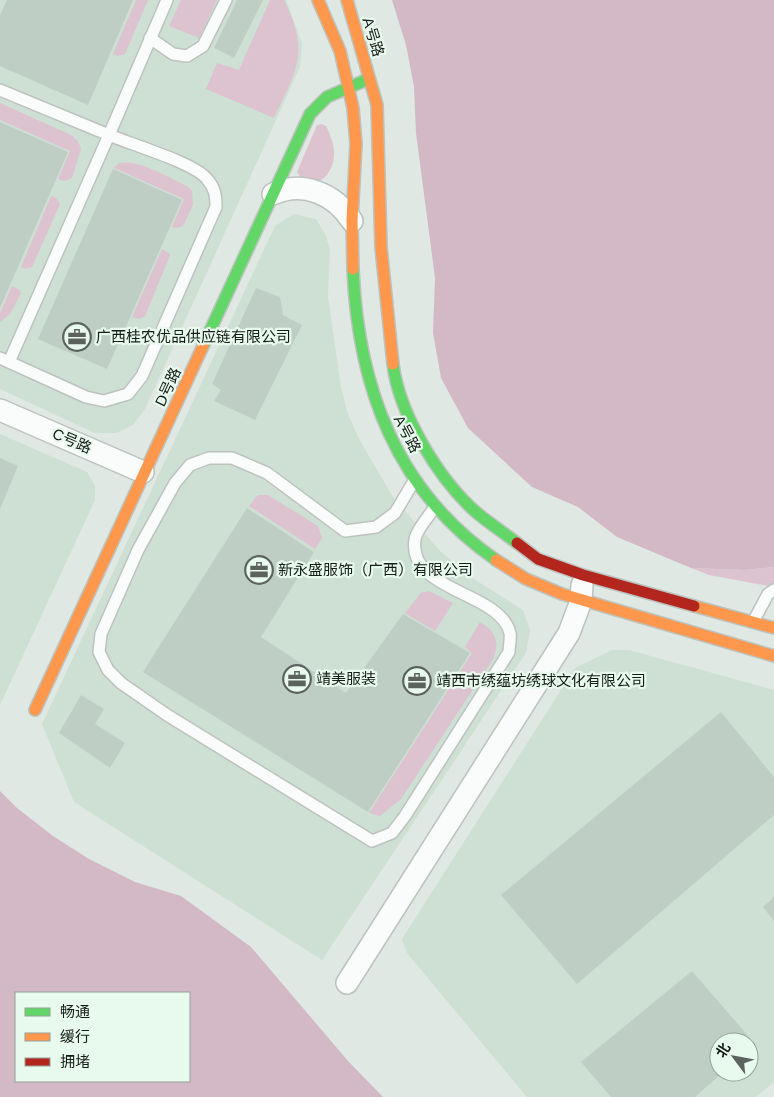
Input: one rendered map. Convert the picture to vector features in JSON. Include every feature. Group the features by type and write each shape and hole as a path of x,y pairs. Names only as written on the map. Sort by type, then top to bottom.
{"street":[{"name":"A号路","path":"318,0 344,65 355,116 356,143 352,221 357,314 368,379 378,411 414,481 435,506 472,542 527,580 581,602 625,612 774,656"},
{"name":"A号路","path":"347,0 370,78 378,113 380,247 394,370 406,410 425,448 454,488 476,512 538,558 582,575 774,628"},
{"name":"D号路","path":"35,710 310,114 327,96 349,85 370,78"},
{"path":"273,194 285,189 294,188 320,193 342,206 352,221"},
{"name":"C号路","path":"0,410 144,472"},
{"path":"347,983 570,633 581,602 582,575"}],"lane":[{"path":"0,90 109,135 190,167 206,177 216,193 216,207 142,376 128,394 104,401 86,397 5,360 109,135 167,0"},
{"path":"150,38 173,54 187,56 203,46 226,0"},
{"path":"414,481 395,513 376,527 345,531 318,508 268,473 232,458 209,458 190,465 174,483 138,550 101,634 99,652 108,670 122,683 167,715 372,841 392,833 405,816 509,652 510,634 502,618 429,575 417,558 415,539 435,506"},
{"path":"754,622 768,594 774,590"}],"shaded area":[{"path":"0,0 286,0 302,43 300,67 145,409 133,425 116,433 95,433 0,389"},
{"path":"136,0 148,0 125,54 117,56 113,54"},
{"path":"181,0 217,0 199,38 169,26"},
{"path":"270,0 284,0 297,34 298,48 294,73 274,118 206,89 217,63 239,70"},
{"path":"392,0 774,0 774,567 744,570 691,568 617,537 578,507 532,487 468,428 441,378 433,333 435,278 416,133 414,87 406,45"},
{"path":"0,103 71,135 78,141 81,149 72,178 64,181 58,179 70,151 0,120"},
{"path":"322,124 326,126 332,139 333,161 331,169 321,180 309,183 297,172 317,125"},
{"path":"119,163 145,166 187,186 192,191 193,205 183,226 172,227 184,199 114,168"},
{"path":"51,196 56,198 60,204 32,267 25,269 21,267"},
{"path":"294,214 316,219 325,234 330,249 328,296 341,388 348,414 359,439 393,497 439,550 469,576 523,610 530,630 526,653 322,960 74,802 42,724 275,226"},
{"path":"162,249 170,254 169,258 145,316 140,319 132,317"},
{"path":"12,286 20,290 21,293 10,314 0,322 0,313"},
{"path":"0,434 87,472 95,486 95,500 0,705"},
{"path":"258,495 268,495 318,526 322,538 315,549 249,506"},
{"path":"774,567 774,587 709,575 691,568 744,570"},
{"path":"429,591 453,603 435,631 405,613 421,593"},
{"path":"480,622 490,629 495,638 496,647 493,659 401,799 380,816 369,813 472,653 465,647"},
{"path":"612,650 629,650 774,690 774,1082 756,1097 527,1097 407,953 402,939 575,668"},
{"path":"0,791 17,808 53,836 89,859 135,882 181,896 251,947 348,1061 383,1097 0,1097"}],"building":[{"path":"7,0 133,0 88,105 0,66 0,15"},
{"path":"237,0 263,0 234,58 214,48"},
{"path":"0,122 68,152 0,308"},
{"path":"113,169 182,200 107,369 38,339"},
{"path":"256,288 280,297 283,315 302,325 255,420 214,401 221,390 212,384"},
{"path":"0,458 18,466 0,509"},
{"path":"247,508 314,552 261,637 346,693 403,614 470,653 368,812 143,672"},
{"path":"81,695 104,709 95,724 125,743 110,768 59,733"},
{"path":"721,712 774,777 774,815 577,984 501,895"},
{"path":"774,897 774,921 763,907"},
{"path":"692,971 745,1032 709,1032 709,1082 712,1082 695,1097 611,1097 581,1062"}],"traffic: fast":[{"path":"203,346 310,114 327,97 366,80"},
{"path":"353,269 356,313 363,355 374,395 389,433 408,469 432,502 461,533 496,560"},
{"path":"393,364 403,404 435,465 477,513 517,543"}],"traffic: slow":[{"path":"318,0 340,51 353,108 356,144 352,220 353,269"},
{"path":"347,0 377,105 381,247 393,364"},
{"path":"35,710 203,346"},
{"path":"496,560 526,579 562,594 774,656"},
{"path":"694,606 774,628"}],"traffic: jam":[{"path":"517,543 538,559 583,575 694,606"}],"place":[{"name":"广西桂农优品供应链有限公司","path":"77,337"},
{"name":"新永盛服饰（广西）有限公司","path":"259,570"},
{"name":"靖美服装","path":"297,679"},
{"name":"靖西市绣蕴坊绣球文化有限公司","path":"417,681"}]}
